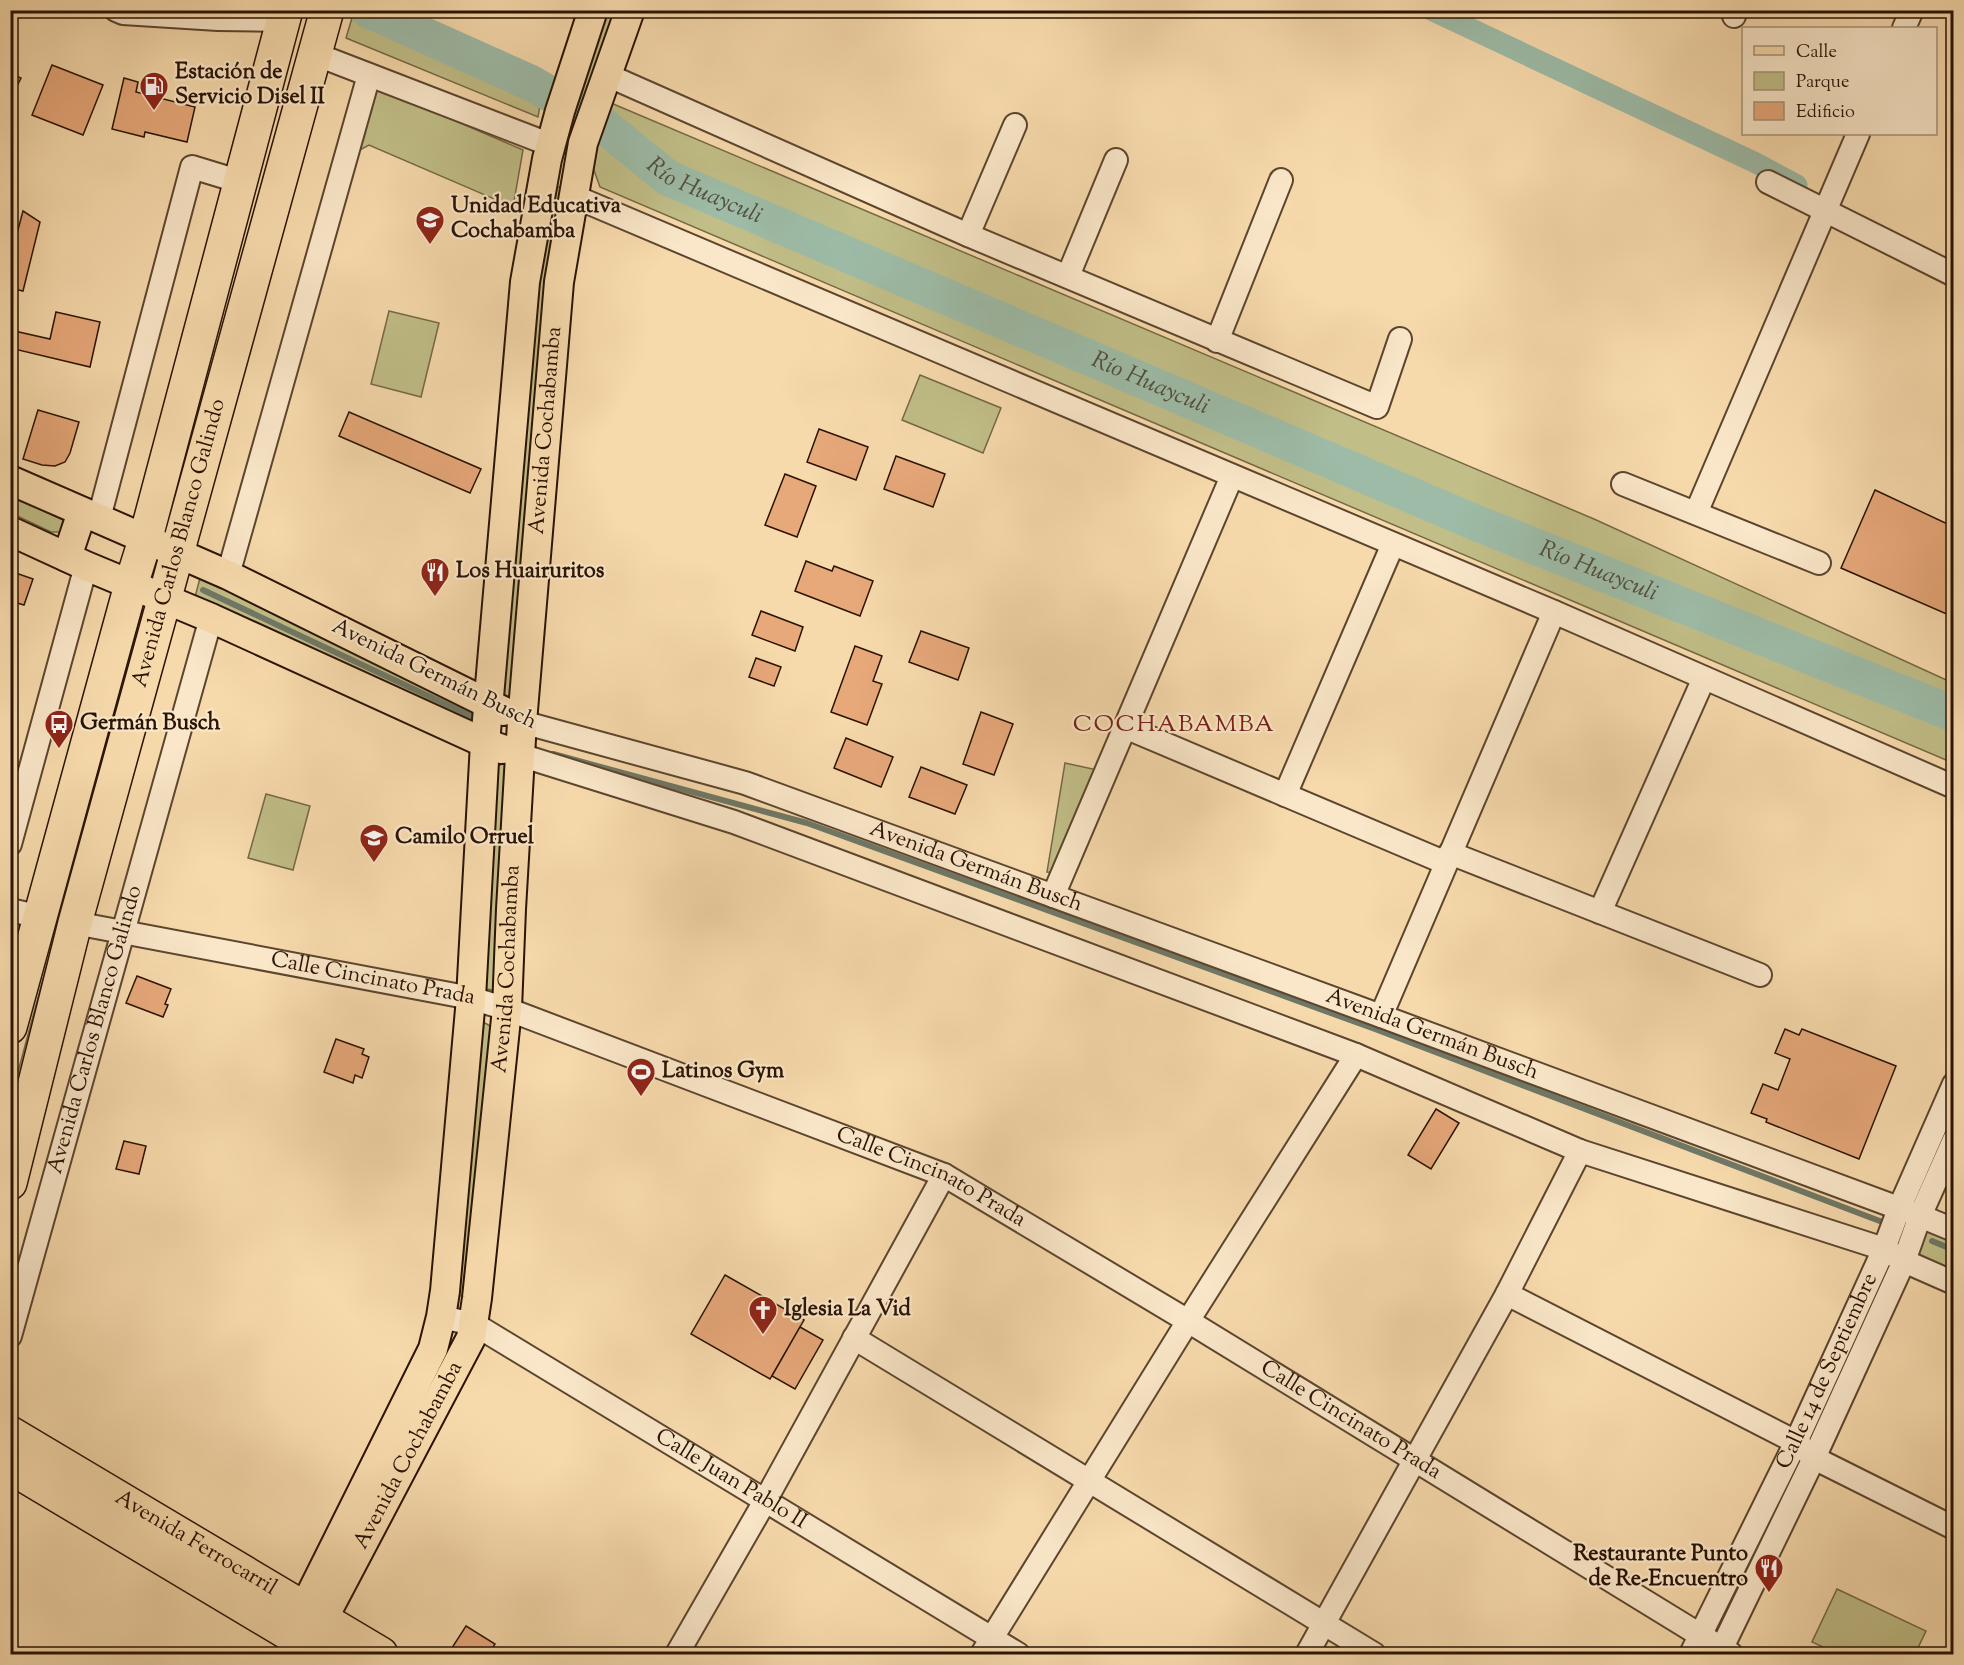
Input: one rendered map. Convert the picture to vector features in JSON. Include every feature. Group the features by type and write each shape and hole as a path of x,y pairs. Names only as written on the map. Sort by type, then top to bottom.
{"highway":[{"name":"Avenida Carlos Blanco Galindo","path":"10,1183 75,923 327,10"},
{"name":"Avenida Carlos Blanco Galindo","path":"10,1027 26,913 146,537 285,15"},
{"name":"Avenida Ferrocarril","path":"10,1432 306,1639"},
{"name":"Avenida Ferrocarril","path":"10,1467 306,1639 381,1654"}],"main road":[{"name":"Avenida Cochabamba","path":"306,1639 433,1349 441,1317 471,998 485,743 525,282 549,152 593,10"},
{"name":"Avenida Cochabamba","path":"306,1639 464,1353 474,1324 507,1009 522,722 559,282 583,143 630,10"},
{"path":"549,152 579,168"},
{"name":"Avenida Germán Busch","path":"10,480 146,537 228,575 489,702 522,722"},
{"path":"76,561 90,515"},
{"name":"Avenida Germán Busch","path":"10,531 211,618 485,743 520,755"}],"street":[{"path":"116,10 123,13 218,19 285,15"},
{"path":"1904,27 1911,10"},
{"path":"315,54 549,152"},
{"path":"228,575 369,75"},
{"path":"607,75 968,235 1377,407 1400,339"},
{"path":"968,235 1015,125"},
{"path":"1696,513 1858,135"},
{"path":"1068,276 1116,160"},
{"path":"90,515 192,167 241,182"},
{"path":"1217,341 1281,180"},
{"path":"1767,182 1953,275"},
{"path":"573,196 1554,612 1953,787"},
{"path":"1053,896 1232,476"},
{"path":"1623,484 1819,563"},
{"path":"1285,795 1393,544"},
{"path":"10,844 76,561"},
{"path":"1381,1016 1554,612"},
{"name":"Avenida Carlos Blanco Galindo","path":"10,1336 211,618"},
{"path":"1600,912 1704,678"},
{"name":"Avenida Germán Busch","path":"522,722 745,783 1381,1016 1953,1230"},
{"path":"1125,727 1285,795 1448,858 1600,912 1760,975"},
{"name":"Avenida Germán Busch","path":"520,755 734,822 1356,1055 1580,1151 1884,1249 1904,1262 1953,1283"},
{"name":"Calle Cincinato Prada","path":"75,923 471,998 507,1009 944,1175 1415,1460 1696,1645 1724,1653"},
{"path":"987,1647 1188,1321 1356,1055"},
{"name":"Calle 14 de Septiembre","path":"1724,1653 1904,1262 1909,1213 1953,1084"},
{"name":"Calle 14 de Septiembre","path":"1696,1645 1796,1442 1884,1249 1909,1213 1953,1140"},
{"path":"1307,1654 1507,1293 1580,1151"},
{"path":"677,1654 765,1501 944,1175"},
{"path":"1507,1293 1796,1442 1814,1458 1953,1528"},
{"name":"Calle Juan Pablo II","path":"441,1317 474,1324 765,1501 987,1647 1018,1654"},
{"path":"854,1338 1374,1654"}],"green space":[{"path":"354,11 405,11 545,76 538,117 346,38"},
{"path":"605,11 618,11 574,139 564,137"},
{"path":"375,86 523,150 513,207 369,145 356,152"},
{"path":"611,103 1594,519 1953,683 1953,763 600,187 591,162"},
{"path":"555,187 561,187 564,190 510,695 507,697 502,695 533,306"},
{"path":"389,311 439,323 421,397 371,384"},
{"path":"920,375 1001,408 983,453 902,420"},
{"path":"11,495 63,520 61,532 51,532 11,513"},
{"path":"210,577 473,704 470,724 195,597 200,578"},
{"path":"142,610 146,611 11,1119 11,1098"},
{"path":"505,763 508,767 494,990 485,989 495,767"},
{"path":"1065,763 1102,771 1058,873 1047,872"},
{"path":"266,794 310,806 293,870 248,858"},
{"path":"485,1023 492,1031 463,1296 458,1296 480,1025"},
{"path":"1928,1229 1953,1240 1953,1272 1915,1256"},
{"path":"1837,1589 1926,1631 1915,1654 1838,1654 1812,1642"}],"building":[{"path":"52,65 103,85 83,135 32,115"},
{"path":"10,73 21,78 10,100"},
{"path":"124,78 138,82 136,92 195,107 187,142 145,132 144,137 112,129"},
{"path":"23,211 40,222 23,291 10,288 10,260"},
{"path":"10,235 17,237 10,260"},
{"path":"56,312 100,322 90,367 10,348 10,330 50,339"},
{"path":"38,410 79,422 65,462 55,466 42,465 23,459"},
{"path":"349,412 481,469 470,493 339,436"},
{"path":"819,429 868,447 856,480 807,462"},
{"path":"896,456 945,474 933,507 884,489"},
{"path":"785,474 816,486 797,537 765,525"},
{"path":"1875,490 1954,527 1954,605 1949,615 1841,568"},
{"path":"806,561 832,571 834,566 873,581 860,616 795,591"},
{"path":"10,571 33,579 24,605 10,601"},
{"path":"761,611 803,627 795,651 752,635"},
{"path":"921,631 969,648 958,680 909,662"},
{"path":"855,646 882,656 873,681 882,684 867,725 831,712"},
{"path":"756,658 781,667 774,686 749,677"},
{"path":"981,712 1013,724 994,775 963,764"},
{"path":"846,738 893,757 881,787 834,768"},
{"path":"921,767 967,785 955,814 909,797"},
{"path":"137,976 171,989 163,1017 126,1003"},
{"path":"1785,1029 1799,1035 1802,1029 1896,1066 1859,1159 1766,1122 1767,1119 1751,1113 1763,1084 1778,1090 1790,1059 1775,1053"},
{"path":"336,1039 364,1049 362,1054 369,1057 362,1078 355,1075 353,1083 324,1072"},
{"path":"1436,1109 1459,1123 1431,1169 1408,1155"},
{"path":"124,1141 146,1146 139,1174 116,1169"},
{"name":"Iglesia La Vid","path":"725,1275 804,1320 770,1379 691,1334"},
{"name":"Iglesia La Vid","path":"800,1327 823,1340 795,1389 772,1376"},
{"path":"466,1626 495,1644 489,1654 448,1654"}],"waterway":[{"name":"Río Huayculi","path":"368,10 531,83 599,122 668,178 1474,522 1954,714"},
{"path":"1431,10 1756,163 1797,185"},
{"path":"203,590 471,716"},
{"path":"553,754 807,823 1375,1029 1885,1223"},
{"path":"1932,1241 1954,1250"}],"place":[{"name":"Estación de Servicio Disel II","path":"154,112"},
{"name":"Unidad Educativa Cochabamba","path":"430,246"},
{"name":"Los Huairuritos","path":"435,598"},
{"name":"Germán Busch","path":"59,750"},
{"name":"Camilo Orruel","path":"374,864"},
{"name":"Latinos Gym","path":"641,1098"},
{"name":"Iglesia La Vid","path":"763,1336"},
{"name":"Restaurante Punto de Re-Encuentro","path":"1769,1594"}],"district":[{"name":"COCHABAMBA","path":"1174,725"}]}
